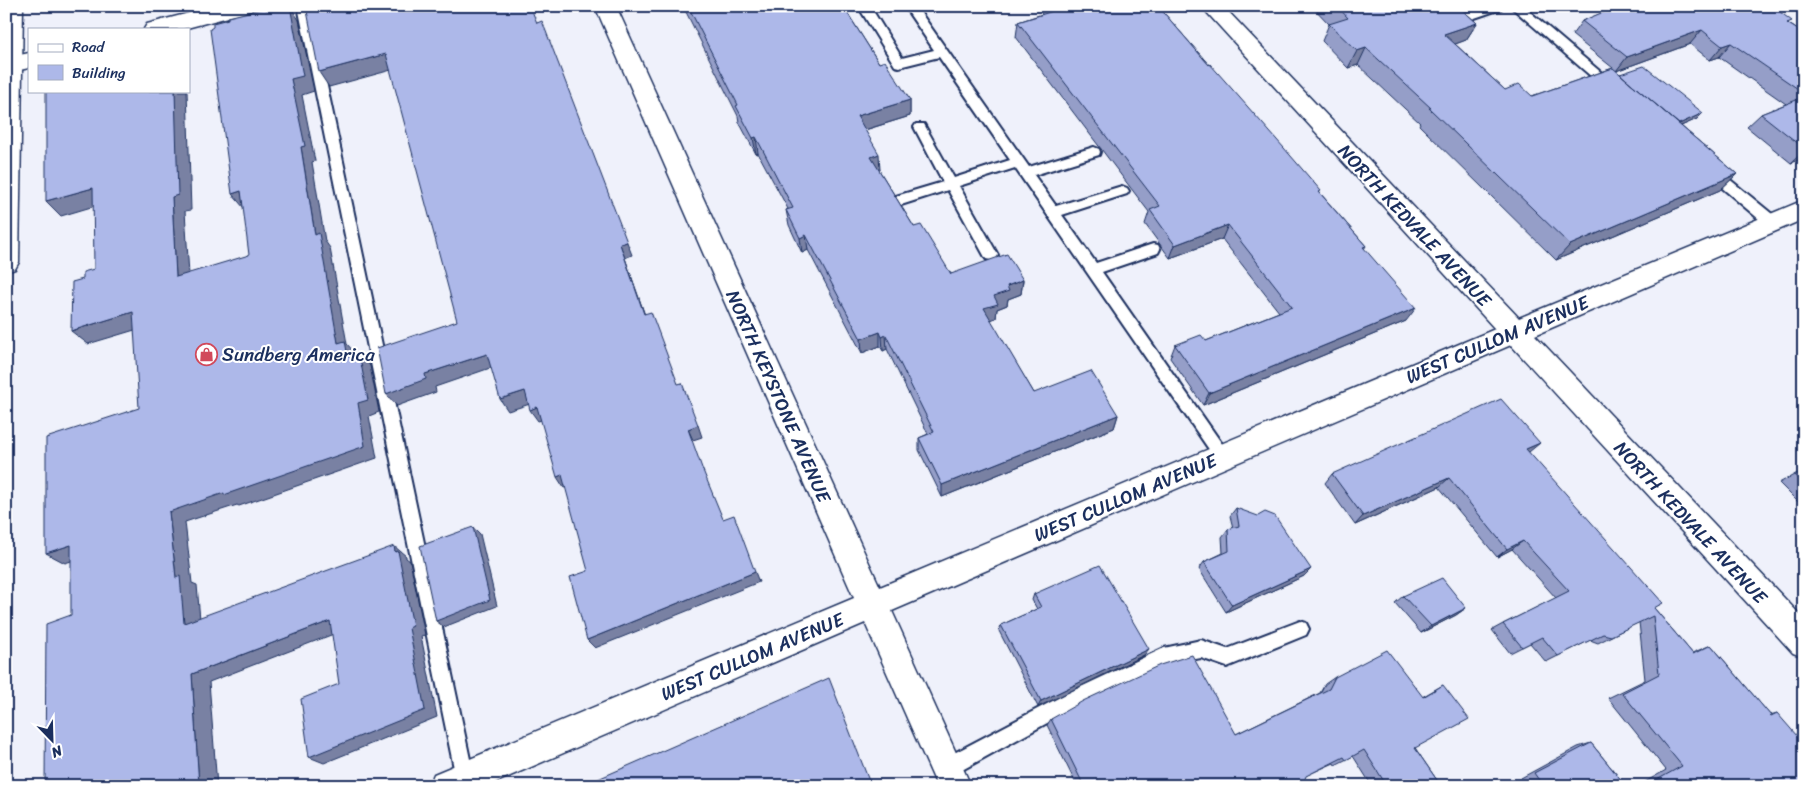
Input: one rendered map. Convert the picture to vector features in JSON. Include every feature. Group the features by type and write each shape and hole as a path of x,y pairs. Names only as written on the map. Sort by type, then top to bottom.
{"street":[{"path":"6,262 15,64 13,6"},
{"path":"159,28 244,6"},
{"name":"NORTH KEYSTONE AVENUE","path":"605,6 950,777"},
{"name":"NORTH KEDVALE AVENUE","path":"1211,6 1804,642"},
{"name":"WEST CULLOM AVENUE","path":"455,782 1804,209"}],"lane":[{"path":"304,6 455,782"},
{"path":"864,6 899,63 942,52"},
{"path":"910,6 1222,456"},
{"path":"1460,19 1497,6"},
{"path":"1516,6 1621,95"},
{"path":"920,127 992,254"},
{"path":"901,200 951,184 1094,152"},
{"path":"1703,164 1772,222"},
{"path":"1054,212 1122,191"},
{"path":"1093,270 1153,249"},
{"path":"950,777 1072,700 1164,657 1201,649 1227,658 1300,629"}],"building":[{"path":"290,6 303,76 291,79 305,146 301,147 315,235 319,233 338,343 345,341 348,357 359,353 368,400 358,403 365,446 169,512 176,578 180,576 184,623 394,546 395,552 398,551 413,626 409,628 425,710 309,757 301,699 339,684 330,621 192,674 199,786 45,786 46,624 71,615 71,545 46,553 46,438 139,408 133,312 71,331 72,282 83,279 83,272 94,269 93,188 46,201 46,92 175,92 178,195 172,197 176,277 249,255 241,191 232,194 210,29 213,27 213,23 228,19 228,17 265,8 266,10"},
{"path":"306,6 530,6 537,23 542,21 627,242 620,244 644,314 651,312 678,384 682,383 698,425 688,429 702,468 723,519 734,515 755,572 587,640 570,577 588,571 562,475 557,477 537,407 530,410 525,391 500,399 487,354 425,374 426,379 386,394 377,348 457,321 386,54 319,72"},
{"path":"688,6 843,6 879,63 885,61 910,100 857,116 879,154 871,157 914,227 921,225 951,274 1007,254 1023,280 1007,286 1009,291 994,296 998,304 984,308 1034,393 1091,371 1118,415 942,485 919,438 934,432 886,335 882,337 880,332 861,339 806,235 800,238 786,210 793,208 756,137 753,138 736,106 738,105"},
{"path":"1050,6 1158,6 1321,191 1319,192 1366,246 1363,247 1416,308 1209,393 1175,345 1201,335 1206,341 1292,307 1228,225 1175,245 1150,210 1160,206 1018,22 1053,11"},
{"path":"1337,6 1458,6 1477,23 1444,34 1505,90 1519,84 1532,96 1613,68 1737,174 1570,245 1429,108 1431,108 1366,48 1357,51 1329,24 1348,18"},
{"path":"1618,6 1772,6 1792,21 1787,23 1804,34 1804,93 1731,43 1722,46 1702,30 1627,57 1582,21"},
{"path":"1644,66 1703,113 1679,124 1620,74"},
{"path":"1804,97 1804,148 1761,114"},
{"path":"1501,399 1540,443 1526,449 1663,603 1654,608 1693,654 1711,645 1771,716 1777,713 1804,744 1804,786 1646,786 1682,766 1622,693 1659,674 1653,616 1611,636 1603,634 1558,656 1542,637 1522,647 1503,624 1569,591 1523,541 1507,549 1449,478 1363,516 1332,474"},
{"path":"1804,470 1804,485 1794,475"},
{"path":"1236,508 1258,516 1265,512 1275,516 1311,569 1232,605 1204,562 1229,551 1228,529 1239,526"},
{"path":"473,527 490,600 436,621 420,546"},
{"path":"1100,565 1149,649 1041,701 1001,625 1041,607 1034,594"},
{"path":"1442,578 1466,608 1431,626 1403,596"},
{"path":"1387,650 1423,697 1443,685 1469,719 1415,748 1441,786 1387,786 1364,750 1346,760 1344,757 1306,776 1303,784 1300,786 1084,786 1051,719 1083,701 1160,665 1192,655 1236,734 1329,689 1335,677"},
{"path":"829,678 871,786 582,786"},
{"path":"1591,743 1626,786 1543,786 1534,773"}],"place":[{"name":"Sundberg America","path":"206,354"}]}
